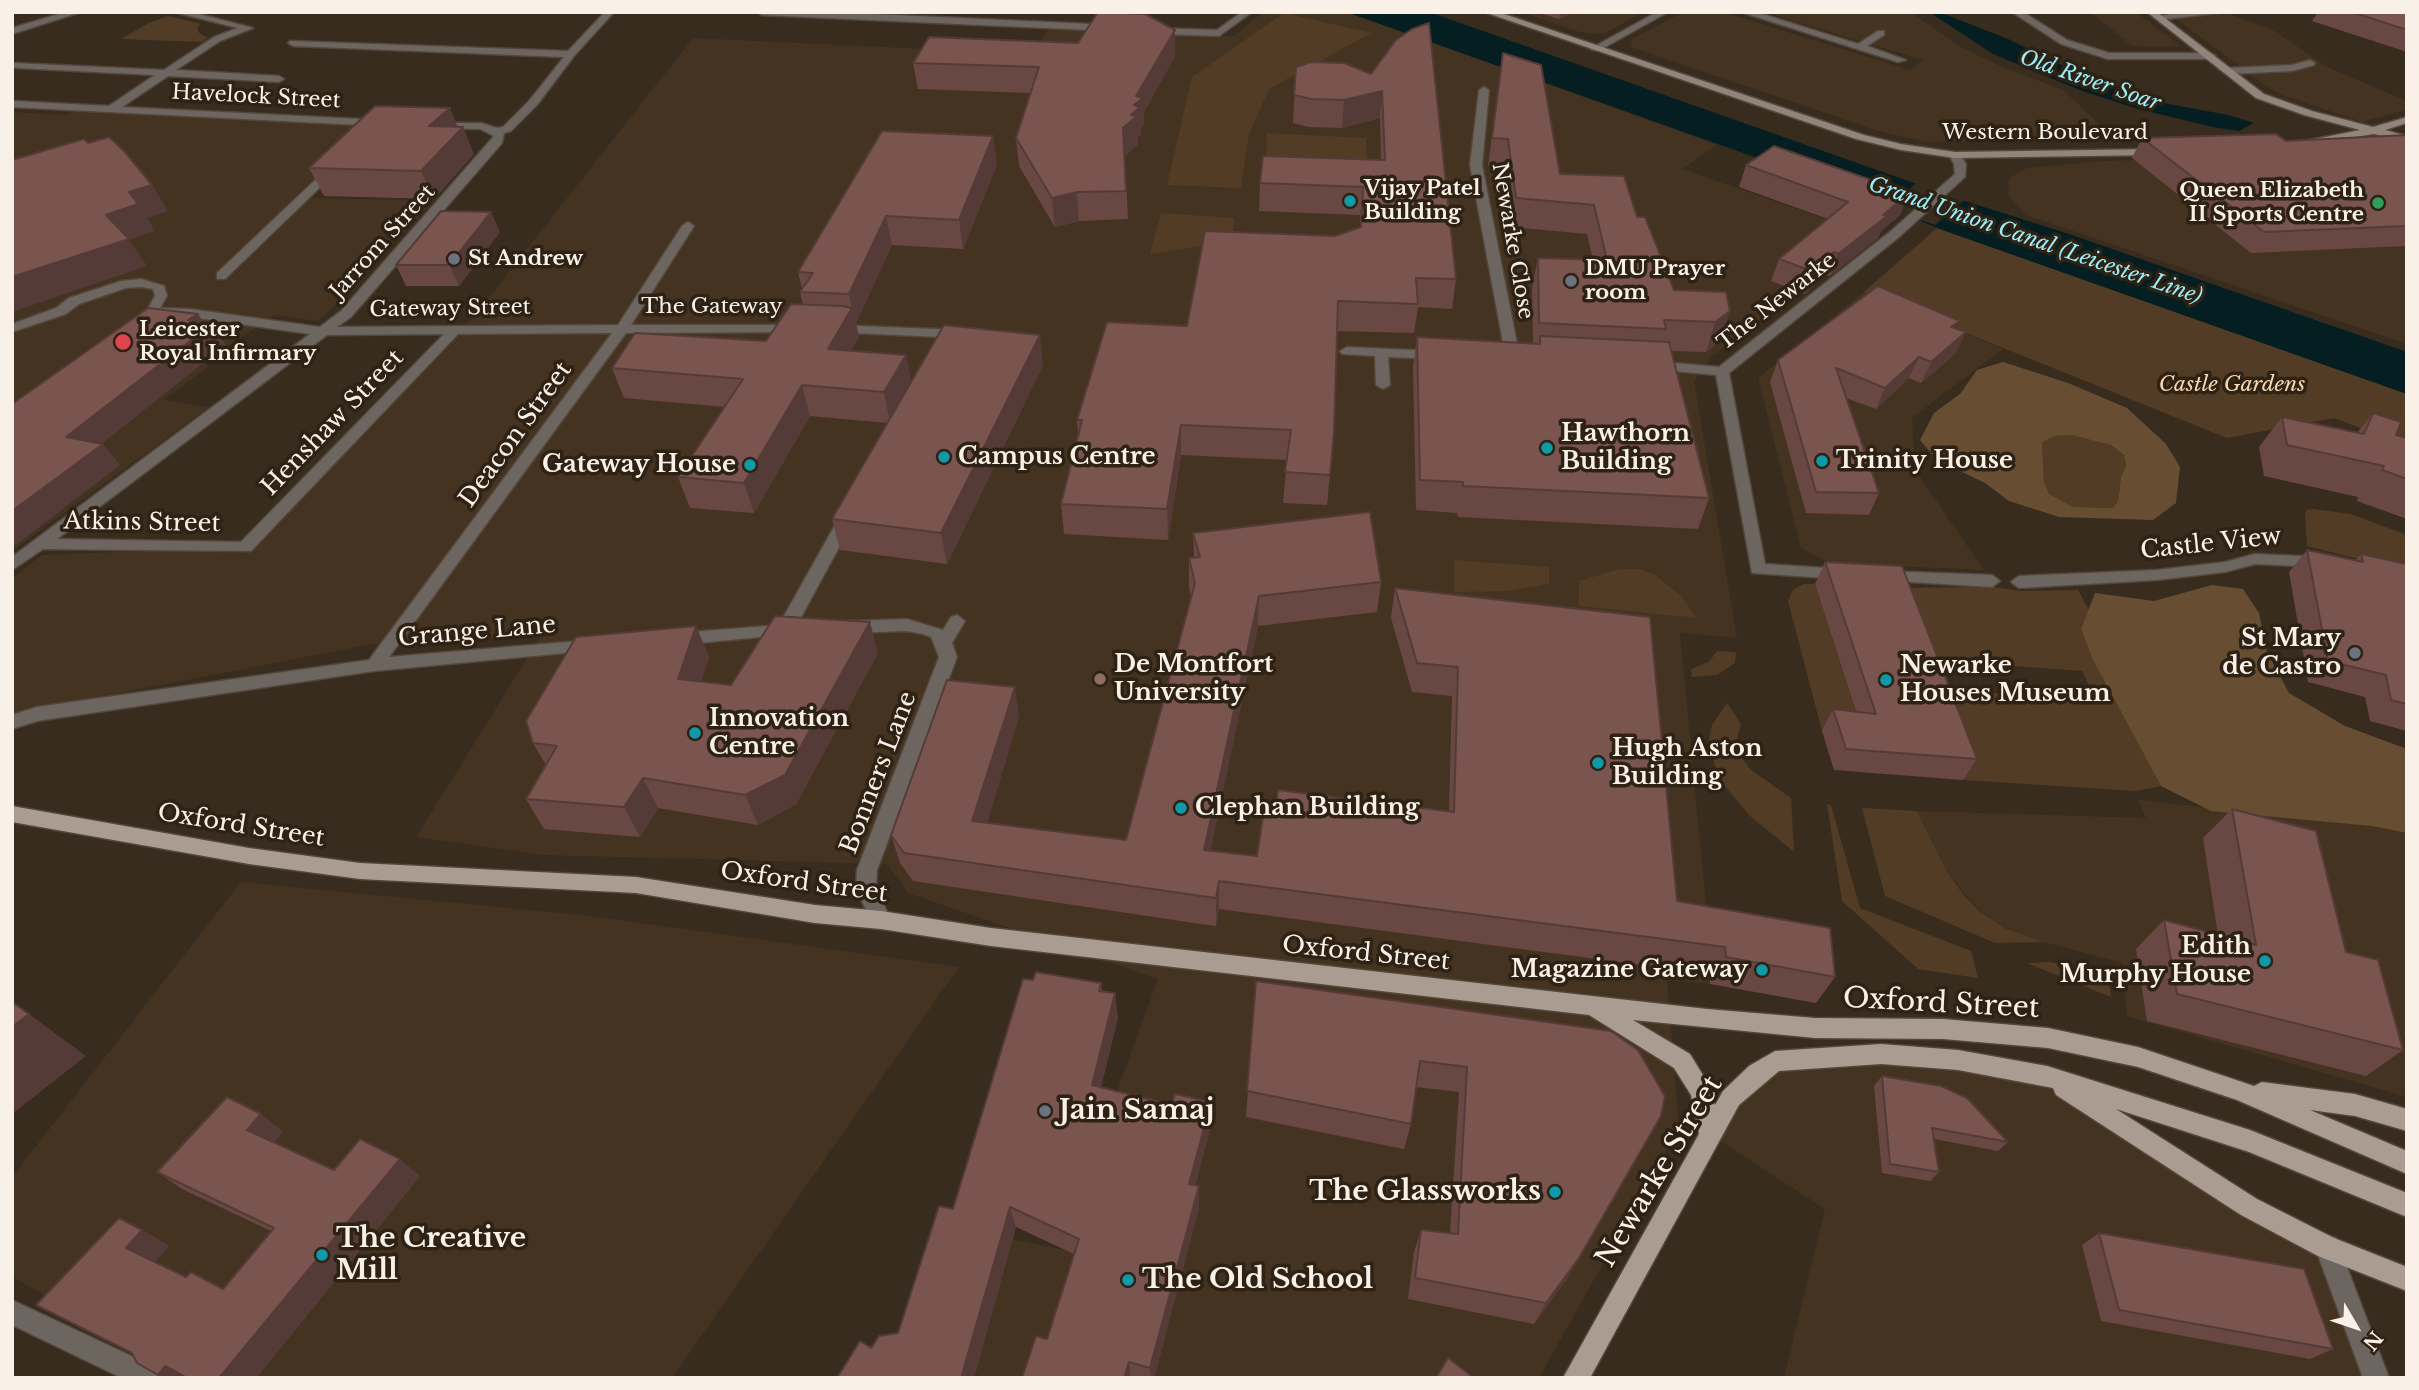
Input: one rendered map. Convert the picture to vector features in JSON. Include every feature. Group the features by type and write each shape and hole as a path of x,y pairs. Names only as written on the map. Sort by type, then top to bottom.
{"main road":[{"name":"Oxford Street","path":"12,814 249,856 360,871 636,885 815,914 881,920 1110,951 1707,1019 1815,1028 1943,1029 2048,1038 2137,1057 2241,1091"},
{"name":"Oxford Street","path":"1590,1006 1682,1061 1701,1093 1710,1134"},
{"name":"Newarke Street","path":"1576,1378 1731,1098 1757,1073 1775,1061 1881,1054 1958,1060 2047,1076 2250,1142 2407,1205"},
{"path":"2047,1076 2216,1188 2327,1247 2407,1279"},
{"path":"2241,1091 2355,1105 2407,1119"},
{"path":"2241,1091 2407,1163"}],"street":[{"path":"12,31 77,12"},
{"path":"111,109 218,39 248,28 178,12"},
{"name":"Jarrom Street","path":"12,565 346,314 498,141 500,135 497,132 508,129 533,103 571,54 610,12"},
{"path":"762,12 1123,29"},
{"path":"1136,30 1219,33 1248,12"},
{"name":"Western Boulevard","path":"1488,12 1860,137 1928,152 1955,155 2164,152"},
{"path":"1595,49 1664,12"},
{"path":"1745,12 1901,60"},
{"path":"2016,12 2064,42 2108,56 2211,56"},
{"path":"2154,14 2221,12"},
{"path":"2154,14 2260,96 2308,113 2407,139"},
{"path":"1859,47 1881,33"},
{"path":"293,43 571,54"},
{"path":"2228,71 2292,68 2310,63"},
{"path":"17,65 279,79"},
{"name":"Newarke Close","path":"1484,90 1476,165 1514,359"},
{"name":"Havelock Street","path":"12,104 382,126"},
{"path":"2299,145 2371,131 2407,120"},
{"path":"428,125 481,126 497,132"},
{"name":"The Newarke","path":"1955,155 1960,163 1961,175 1912,220 1722,372 1758,569 1992,581"},
{"path":"221,276 344,159"},
{"name":"Deacon Street","path":"374,665 623,328 688,226"},
{"name":"Gateway Street","path":"12,328 125,284 141,283 158,286 161,296 152,312 190,313 326,331 623,328"},
{"name":"The Gateway","path":"623,328 820,328 948,339 968,334"},
{"name":"Henshaw Street","path":"245,547 454,330"},
{"path":"1347,351 1455,356"},
{"path":"1381,352 1383,385"},
{"path":"1638,364 1694,367 1722,372"},
{"path":"784,630 858,499"},
{"name":"Atkins Street","path":"39,544 245,547"},
{"name":"Castle View","path":"2019,582 2157,575 2224,567 2255,559 2301,559 2340,564"},
{"path":"661,640 784,630 907,625 937,634 944,643 957,621"},
{"name":"Bonners Lane","path":"881,920 866,889 867,870 943,674 948,657 944,643"},
{"name":"Grange Lane","path":"12,722 37,714 374,665 607,645"},
{"path":"2327,1247 2376,1378"},
{"path":"12,1312 150,1378"}],"shaded area":[{"name":"De Montfort University","path":"1263,12 1348,12 1717,145 1682,169 1872,235 1711,357 1694,381 1737,638 1680,633 1709,937 1710,984 1667,980 1679,1128 1539,1378 974,1378 1013,1239 1064,1250 1103,1092 1116,1094 1158,979 908,893 887,864 543,855 416,837 541,636 372,644 12,714 12,579 42,555 245,547 472,319 693,38 1031,54 1050,27 1235,36"},
{"path":"1522,12 1644,12 1605,33 1598,34 1580,32"},
{"path":"1684,12 1723,12 1910,70 1923,60 1764,12 1910,12 1961,47 2000,66 2063,90 2115,138 1928,142 1882,132 1631,47 1632,39"},
{"path":"2090,12 2136,12 2182,47 2132,46"},
{"path":"2167,12 2224,12 2273,30 2327,67 2407,101 2407,110 2362,122 2283,95 2269,88"},
{"name":"Leicester Royal Infirmary","path":"74,111 370,125 295,197 433,201 327,314 317,321 274,315 204,363 210,366 163,400 209,407 12,551 12,112 67,115"},
{"path":"2407,153 2407,344 2026,215 2008,195 2009,178 2027,168 2102,161"},
{"path":"1864,292 2003,349 1912,418 1915,470 1984,570 1829,563 1801,548 1758,378"},
{"path":"2003,362 2068,383 2127,408 2166,444 2180,467 2176,503 2153,520 2059,517 2009,501 1985,483 1937,460 1920,440 1934,413 1960,394 1977,370","holes":["2071,435 2111,445 2124,455 2126,465 2121,477 2118,501 2113,508 2073,507 2049,494 2044,482 2042,442 2055,436"]},
{"path":"2212,585 2243,589 2259,613 2267,652 2289,693 2345,726 2407,749 2407,833 2372,826 2211,811 2161,786 2092,658 2081,629 2095,593 2154,601"},
{"path":"2138,800 2372,826 2407,833 2407,1097 2127,1016 2122,963 2004,928 1979,911 1948,873 1917,811 2146,818"},
{"path":"241,882 590,916 959,967 672,1378 182,1378 12,1276 12,1177"},
{"path":"1881,1054 2047,1076 2327,1247 2376,1378 1784,1378 1825,1209 1710,1134 1757,1073"}],"green space":[{"path":"1284,13 1371,33 1269,89 1249,134 1241,188 1167,185 1192,77"},
{"path":"168,16 201,24 198,26 198,32 208,38 201,42 121,39 149,23"},
{"path":"1267,133 1366,138 1368,175 1265,180"},
{"path":"1161,213 1234,218 1233,241 1150,254"},
{"name":"Castle Gardens","path":"1937,228 2407,394 2407,446 2334,418 2227,438 1864,292"},
{"path":"2071,435 2111,445 2124,455 2126,464 2121,477 2118,501 2113,508 2073,507 2049,494 2044,482 2042,442 2055,436"},
{"path":"2306,510 2351,514 2407,535 2407,571 2307,546"},
{"path":"1454,560 1549,567 1549,584 1509,591 1454,592"},
{"path":"1620,569 1640,569 1655,575 1682,597 1696,618 1579,606 1579,581"},
{"path":"1804,584 1815,584 1863,735 1822,731 1788,601 1793,590"},
{"path":"1994,587 2021,591 2078,590 2089,610 2081,629 2092,658 2161,786 2136,791 1963,780 1928,689 2096,700 2082,671 1918,659 1890,588"},
{"path":"1717,651 1736,652 1735,663 1717,675 1692,677 1691,669 1709,662"},
{"path":"1727,703 1741,724 1736,742 1742,759 1751,770 1791,798 1794,852 1750,816 1723,784 1716,770 1709,739 1712,725"},
{"path":"1827,804 1831,805 1860,908 1971,951 1978,978 1918,969 1842,901"},
{"path":"1862,808 1917,811 1948,873 1979,911 2004,928 2044,942 1995,943 1885,896"},
{"path":"2051,962 2102,974 2110,988 2111,997 2027,963"}],"water":[{"name":"Grand Union Canal (Leicester Line)","path":"1346,12 1429,12 1965,201 2069,234 2407,352 2407,394 1937,228 1867,197"},
{"name":"Old River Soar","path":"1929,12 1939,12 2008,39 2072,70 2158,102 2228,115 2254,123 2239,131 2213,127 2138,109 2082,91 1993,54"}],"pier":[{"path":"1919,181 1967,198 1935,225 1886,208"}],"building":[{"path":"1098,12 1145,14 1175,30 1136,96 1143,98 1134,105 1140,107 1131,115 1137,116 1123,128 1126,191 1077,192 1052,198 1016,138 1039,67 913,63 929,37 1078,43"},
{"path":"2352,12 2407,12 2407,30"},
{"path":"1429,23 1456,279 1416,278 1418,304 1338,301 1330,475 1285,472 1291,430 1181,425 1167,509 1061,504 1082,420 1077,420 1107,322 1187,326 1205,231 1335,236 1361,227 1363,187 1260,183 1263,156 1385,160 1382,91 1344,100 1311,99 1294,95 1296,67 1311,62 1344,63 1371,74 1396,40 1412,29"},
{"path":"1503,53 1541,65 1560,174 1624,176 1637,217 1645,217 1674,290 1726,292 1730,311 1715,322 1664,320 1666,329 1539,323 1538,258 1607,260 1594,205 1516,198 1508,139 1492,138"},
{"path":"375,106 450,108 429,126 463,127 421,171 309,168"},
{"path":"882,131 993,136 959,220 886,216 849,294 800,292 813,273 798,272"},
{"path":"2276,134 2286,141 2407,135 2407,226 2264,232 2142,138"},
{"path":"109,137 152,185 129,192 138,204 106,215 129,239 12,277 12,160 84,139 88,143"},
{"path":"1774,146 1909,193 1883,215 1887,216 1838,254 1834,252 1814,272 1779,259 1848,202 1746,165"},
{"path":"441,211 491,212 449,265 396,265"},
{"name":"Trinity House","path":"1878,286 1960,321 1951,327 1966,332 1931,362 1919,357 1885,388 1836,368 1879,493 1816,492 1778,360"},
{"path":"791,304 852,308 828,349 906,355 884,392 802,385 744,483 678,477 743,379 612,368 635,333 766,341"},
{"path":"148,308 198,314 188,320 212,324 66,437 103,444 12,511 12,404"},
{"name":"Campus Centre","path":"944,325 1040,335 941,533 832,519"},
{"name":"Hawthorn Building","path":"1540,336 1669,342 1709,498 1463,486 1463,482 1420,480 1417,337 1540,344"},
{"path":"2373,413 2401,422 2396,435 2407,438 2407,479 2382,470 2384,466 2287,445 2282,417 2364,434"},
{"path":"1370,512 1381,582 1259,596 1204,850 1257,856 1264,810 1275,811 1278,790 1454,812 1458,667 1417,663 1395,588 1650,617 1677,901 1830,928 1835,977 1726,957 1725,947 1219,881 1216,898 904,853 891,835 947,680 1015,687 972,821 1126,840 1195,583 1189,558 1200,557 1193,533"},
{"path":"2307,550 2363,562 2361,554 2407,564 2407,704 2391,700 2386,675 2328,661"},
{"name":"Newarke Houses Museum","path":"1825,562 1902,566 1977,759 1846,749 1833,709 1876,714"},
{"name":"Innovation Centre","path":"775,616 870,622 785,775 745,795 643,778 624,807 526,799 557,746 533,743 526,721 576,637 696,626 678,679 731,685"},
{"path":"2232,809 2316,831 2346,952 2378,960 2403,1050 2177,994 2164,920 2256,945"},
{"path":"1036,972 1101,983 1099,991 1115,993 1092,1085 1172,1105 1175,1094 1211,1102 1189,1184 1199,1186 1150,1368 1129,1362 1124,1378 1022,1378 1036,1336 1047,1339 1079,1239 1010,1207 961,1378 837,1378 860,1341 871,1348 879,1336 898,1333 939,1206 953,1209 1023,979 1033,980"},
{"path":"1256,981 1611,1031 1638,1050 1665,1096 1661,1116 1579,1258 1546,1303 1415,1278 1421,1230 1458,1234 1467,1067 1420,1061 1411,1124 1247,1091"},
{"path":"12,1002 29,1014 12,1027"},
{"path":"1882,1076 1941,1086 1967,1098 2008,1142 1932,1128 1939,1172 1890,1164"},
{"name":"The Creative Mill","path":"227,1097 261,1114 247,1130 334,1170 360,1139 400,1159 219,1378 187,1378 165,1366 158,1375 137,1363 132,1353 36,1305 119,1218 142,1230 126,1248 186,1277 191,1272 223,1289 274,1228 157,1172"},
{"path":"2099,1233 2304,1269 2333,1349 2119,1310"},
{"path":"1448,1358 1474,1378 1436,1378"}],"place":[{"name":"Vijay Patel Building","path":"1350,201"},
{"name":"Queen Elizabeth II Sports Centre","path":"2378,203"},
{"name":"St Andrew","path":"454,259"},
{"name":"DMU Prayer room","path":"1571,281"},
{"name":"Leicester Royal Infirmary","path":"123,342"},
{"name":"Hawthorn Building","path":"1547,448"},
{"name":"Campus Centre","path":"944,457"},
{"name":"Trinity House","path":"1822,461"},
{"name":"Gateway House","path":"750,465"},
{"name":"St Mary de Castro","path":"2355,653"},
{"name":"De Montfort University","path":"1100,679"},
{"name":"Newarke Houses Museum","path":"1886,680"},
{"name":"Innovation Centre","path":"695,733"},
{"name":"Hugh Aston Building","path":"1598,763"},
{"name":"Clephan Building","path":"1181,808"},
{"name":"Edith Murphy House","path":"2265,961"},
{"name":"Magazine Gateway","path":"1762,970"},
{"name":"Jain Samaj","path":"1045,1111"},
{"name":"The Glassworks","path":"1555,1192"},
{"name":"The Creative Mill","path":"322,1255"},
{"name":"The Old School","path":"1128,1280"}]}
